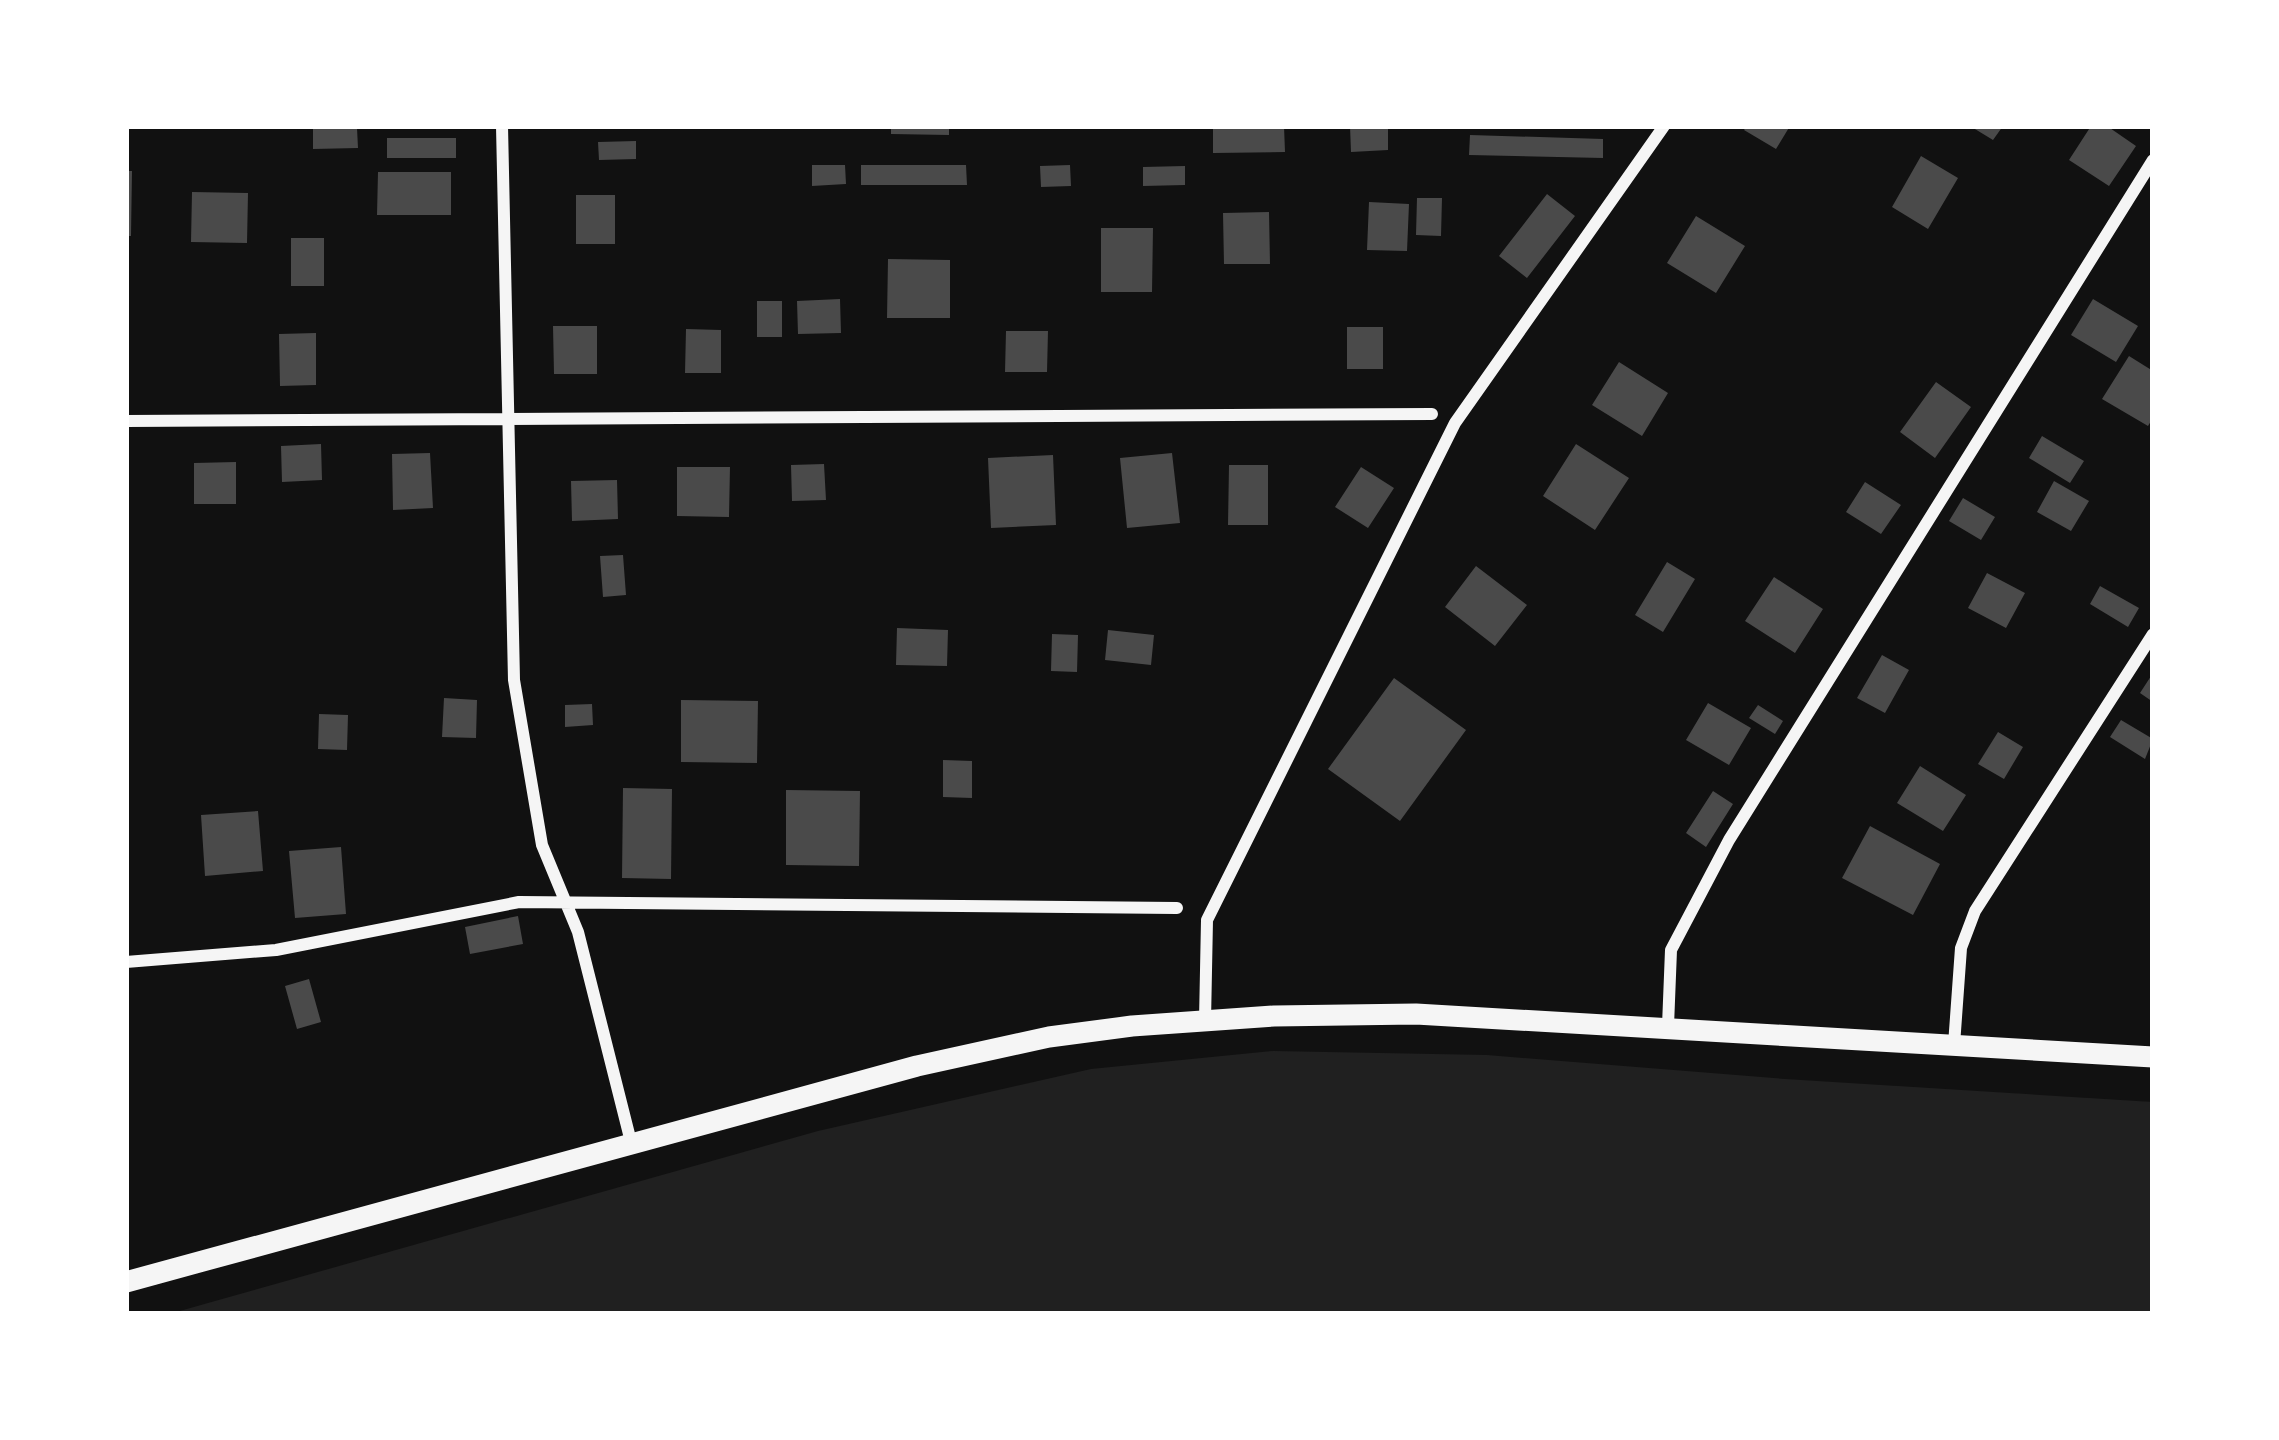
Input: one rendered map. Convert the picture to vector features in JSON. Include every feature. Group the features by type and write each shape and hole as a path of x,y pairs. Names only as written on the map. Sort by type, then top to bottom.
{"street":[{"path":"502,126 514,680 542,845 578,932 631,1142"},
{"path":"1205,1021 1207,920 1455,423 1664,126"},
{"path":"1668,1026 1671,950 1730,840 2153,160"},
{"path":"126,421 1432,414"},
{"path":"1954,1045 1961,948 1975,911 2153,634"},
{"path":"126,962 276,950 519,902 1178,908"},
{"path":"126,1282 917,1066 1132,1026 1416,1014 2153,1057"}],"shaded area":[{"path":"1273,1051 1487,1055 2153,1102 2153,1314 169,1314 818,1131 1091,1069"}],"building":[{"path":"891,126 949,126 949,135 891,134"},
{"path":"1213,126 1284,126 1285,152 1213,153"},
{"path":"1350,126 1388,126 1388,150 1351,152"},
{"path":"1747,126 1790,126 1776,149 1744,130"},
{"path":"1970,126 2003,126 1993,140"},
{"path":"2091,126 2107,126 2136,146 2109,186 2069,160"},
{"path":"313,128 357,128 358,148 313,149"},
{"path":"1470,135 1603,139 1603,158 1469,155"},
{"path":"387,138 456,138 456,158 387,158"},
{"path":"636,141 636,159 599,160 598,142"},
{"path":"1921,156 1958,178 1928,229 1892,207"},
{"path":"812,165 845,165 846,184 812,186"},
{"path":"861,165 966,165 967,185 861,185"},
{"path":"1070,165 1071,186 1041,187 1040,166"},
{"path":"1185,166 1185,185 1143,186 1143,167"},
{"path":"126,171 132,171 131,236 126,236"},
{"path":"378,172 451,172 451,215 377,215"},
{"path":"192,192 248,193 247,243 191,242"},
{"path":"1547,194 1575,216 1527,278 1499,256"},
{"path":"576,195 615,195 615,244 576,244"},
{"path":"1417,198 1442,198 1441,236 1416,235"},
{"path":"1369,202 1409,204 1407,251 1367,250"},
{"path":"1269,212 1270,264 1224,264 1223,213"},
{"path":"1696,216 1745,246 1716,293 1667,263"},
{"path":"1101,228 1153,228 1152,292 1101,292"},
{"path":"291,238 324,238 324,286 291,286"},
{"path":"888,259 950,260 950,318 887,318"},
{"path":"840,299 841,333 798,334 797,301"},
{"path":"2093,299 2138,326 2116,362 2071,335"},
{"path":"757,301 782,301 782,337 757,337"},
{"path":"553,326 597,326 597,374 554,374"},
{"path":"1347,327 1383,327 1383,369 1347,369"},
{"path":"686,329 721,330 721,373 685,373"},
{"path":"1006,331 1048,331 1047,372 1005,372"},
{"path":"316,333 316,385 280,386 279,334"},
{"path":"2129,356 2153,371 2153,418 2148,426 2102,399"},
{"path":"1619,362 1668,393 1642,436 1592,405"},
{"path":"1936,382 1971,407 1935,458 1900,432"},
{"path":"2042,436 2084,461 2070,483 2029,458"},
{"path":"321,444 322,480 282,482 281,446"},
{"path":"1576,444 1629,478 1595,530 1543,496"},
{"path":"430,453 433,508 393,510 392,454"},
{"path":"1172,453 1180,523 1127,528 1120,458"},
{"path":"1053,455 1056,525 991,528 988,458"},
{"path":"236,462 236,504 194,504 194,463"},
{"path":"824,464 826,500 792,501 791,465"},
{"path":"1229,465 1268,465 1268,525 1228,525"},
{"path":"677,467 730,467 729,517 677,516"},
{"path":"1361,467 1394,488 1368,528 1335,507"},
{"path":"617,480 618,519 572,521 571,481"},
{"path":"2054,481 2089,501 2071,531 2037,512"},
{"path":"1865,482 1901,505 1881,534 1846,512"},
{"path":"1963,498 1995,517 1981,540 1949,521"},
{"path":"623,555 626,595 603,597 600,556"},
{"path":"1667,562 1695,579 1663,632 1635,615"},
{"path":"1476,566 1527,605 1495,646 1445,607"},
{"path":"1987,573 2025,593 2006,628 1968,608"},
{"path":"1774,577 1823,609 1795,653 1745,621"},
{"path":"2100,586 2139,608 2128,627 2090,604"},
{"path":"897,628 948,630 947,666 896,665"},
{"path":"1108,630 1154,635 1151,665 1105,660"},
{"path":"1052,634 1078,635 1077,672 1051,671"},
{"path":"1882,655 1909,670 1885,713 1857,698"},
{"path":"2153,673 2153,702 2140,693"},
{"path":"1394,678 1466,730 1400,821 1328,769"},
{"path":"444,698 477,700 476,738 442,737"},
{"path":"681,700 758,701 757,763 681,762"},
{"path":"1708,703 1751,728 1729,765 1686,740"},
{"path":"592,704 593,725 565,727 565,705"},
{"path":"1758,705 1783,721 1775,734 1749,718"},
{"path":"319,714 348,715 347,750 318,749"},
{"path":"2121,720 2153,739 2145,759 2110,737"},
{"path":"1998,732 2023,747 2004,779 1978,764"},
{"path":"943,760 972,761 972,798 943,797"},
{"path":"1920,766 1966,795 1943,831 1897,803"},
{"path":"623,788 672,789 671,879 622,878"},
{"path":"786,790 860,791 859,866 786,865"},
{"path":"1713,791 1733,804 1706,847 1686,833"},
{"path":"258,811 263,871 205,876 201,815"},
{"path":"1870,826 1940,864 1913,915 1842,878"},
{"path":"341,847 346,914 295,918 289,851"},
{"path":"518,916 523,944 470,954 465,927"},
{"path":"309,979 321,1022 297,1029 285,986"}]}
